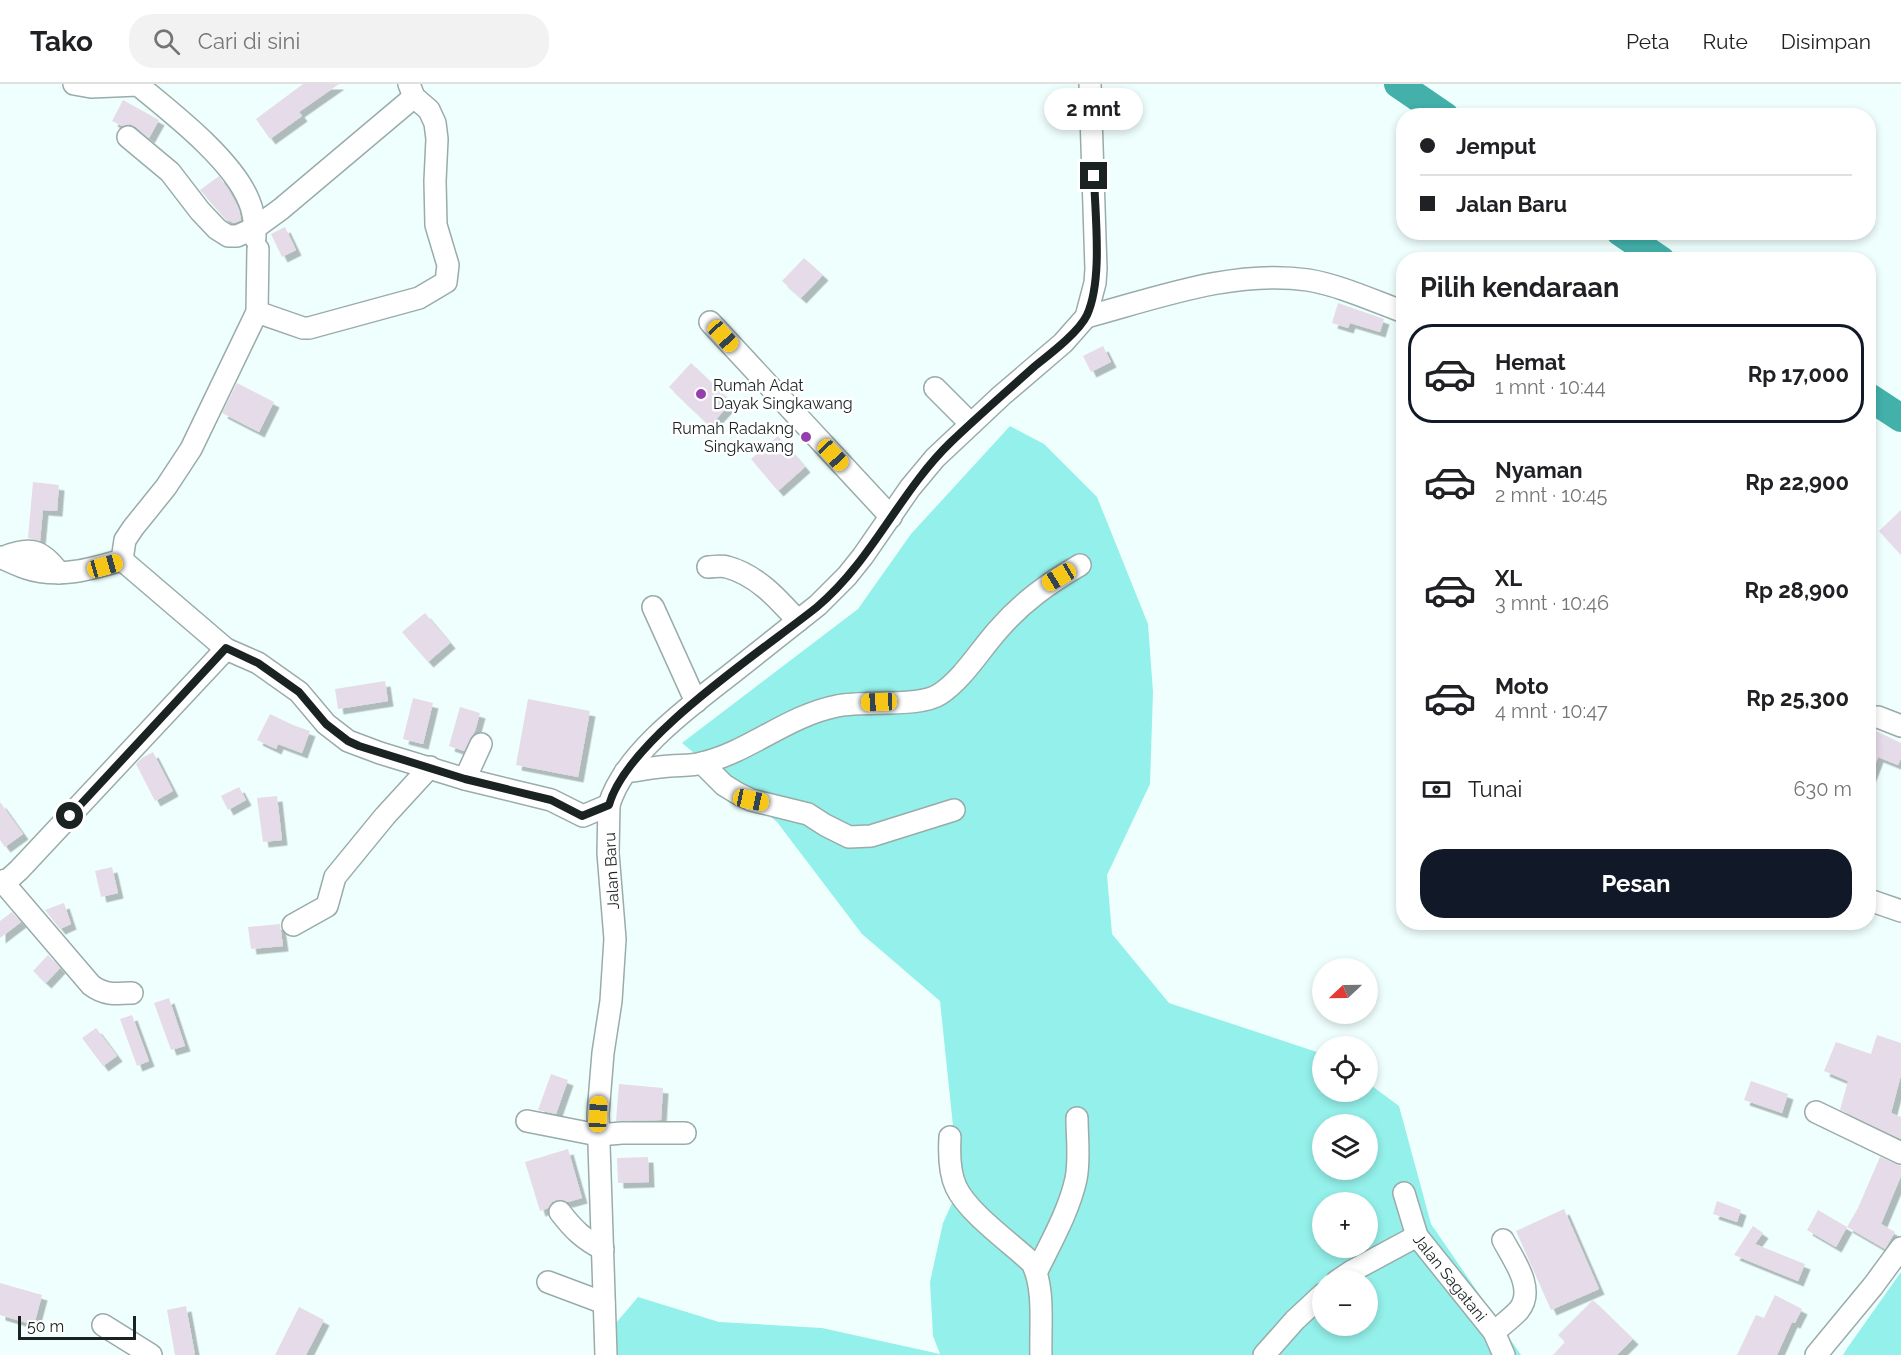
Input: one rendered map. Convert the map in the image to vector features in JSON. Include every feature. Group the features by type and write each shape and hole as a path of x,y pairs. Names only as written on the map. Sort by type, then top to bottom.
{"street":[{"path":"74,84 91,87 138,84 174,114 216,154 243,189 251,204 256,238 257,312 191,448 166,487 125,540 122,560"},
{"name":"Jalan Baru","path":"606,1355 598,1135 615,939 608,853 609,805 625,772 645,749 696,702 818,605 847,576 935,458 970,424 1063,343 1086,317 1095,284 1096,269 1090,84"},
{"path":"256,238 281,208 411,91 429,110 435,123 437,139 436,225 448,265 446,282 419,298 309,328 257,312"},
{"path":"128,137 170,172 217,229 228,236 256,238"},
{"path":"1086,317 1220,283 1273,278 1309,280 1360,295 1396,309"},
{"path":"710,322 891,517"},
{"path":"936,388 970,424"},
{"path":"1,557 27,569 59,573 87,571 122,560"},
{"path":"122,560 226,648 258,663 299,692 326,724 348,741 465,779 551,800 582,816 608,853"},
{"path":"625,772 702,764 732,752 800,717 835,706 922,702 934,698 957,679 1020,606 1045,586 1080,565"},
{"path":"708,567 725,566 752,578 776,596 798,621"},
{"path":"653,607 696,702"},
{"path":"132,993 109,994 100,992 91,985 1,881 9,879 19,870 226,648"},
{"path":"1878,717 1901,726"},
{"path":"465,779 481,744"},
{"path":"702,764 724,785 751,800 808,814 849,837 860,838 879,834 954,810"},
{"path":"292,925 327,906 335,877 385,816 430,767"},
{"path":"582,816 609,805"},
{"path":"1876,902 1901,911"},
{"path":"1815,1112 1901,1153"},
{"path":"1036,1271 1059,1224 1076,1180 1077,1118"},
{"path":"527,1121 598,1135 685,1132"},
{"path":"950,1137 951,1172 961,1196 1032,1263 1036,1271 1040,1293 1036,1354"},
{"name":"Jalan Sagatani","path":"1404,1194 1417,1236 1494,1332 1504,1355"},
{"path":"560,1212 581,1236 603,1249"},
{"path":"1354,1270 1417,1236"},
{"path":"1494,1332 1520,1308 1525,1298 1524,1280 1503,1240"},
{"path":"1816,1355 1901,1248"},
{"path":"548,1282 604,1303"},
{"path":"1264,1355 1312,1304"},
{"path":"102,1325 151,1355"}],"shaded area":[{"path":"1010,426 1044,444 1097,497 1148,624 1153,692 1150,784 1107,875 1112,934 1169,1003 1312,1050 1312,1102 1378,1102 1378,1090 1399,1106 1431,1224 1521,1355 617,1355 616,1323 638,1297 719,1322 822,1328 940,1354 933,1336 930,1282 943,1223 963,1179 953,1126 940,1001 862,934 777,822 682,743 858,609 911,534"},
{"path":"1901,1272 1901,1355 1843,1355 1848,1347"}],"building":[{"path":"303,84 339,84 299,112 302,116 270,139 256,119"},
{"path":"123,100 159,120 149,138 130,124 122,126 112,121"},
{"path":"219,176 239,209 241,220 234,223 225,219 200,190"},
{"path":"285,227 296,250 282,257 271,234"},
{"path":"804,258 823,275 801,298 782,281"},
{"path":"1338,303 1384,319 1380,332 1350,323 1348,328 1332,323"},
{"path":"1103,346 1111,362 1091,372 1083,356"},
{"name":"Rumah Adat Dayak Singkawang","path":"691,363 732,402 710,426 669,387"},
{"path":"237,383 274,402 259,432 222,413"},
{"path":"778,436 805,467 778,491 751,459"},
{"path":"33,482 59,485 57,511 43,510 40,541 28,538"},
{"path":"1901,510 1901,555 1879,531"},
{"path":"425,613 450,643 428,662 402,632"},
{"path":"385,681 388,701 338,709 335,689"},
{"path":"413,698 433,703 423,744 403,739"},
{"path":"528,699 590,711 578,777 516,765"},
{"path":"460,707 480,713 475,731 464,751 449,746"},
{"path":"270,714 310,731 302,753 278,744 276,749 257,740"},
{"path":"1876,731 1901,743 1901,758 1898,765 1878,757 1876,762"},
{"path":"153,752 173,791 155,801 136,764"},
{"path":"239,787 246,800 228,810 221,796"},
{"path":"277,796 282,840 263,842 257,798"},
{"path":"0,802 23,834 5,847 0,840"},
{"path":"112,867 118,893 101,897 95,871"},
{"path":"64,903 71,924 60,929 45,910"},
{"path":"12,912 21,922 0,938 0,921"},
{"path":"280,924 283,946 251,949 248,927"},
{"path":"48,955 60,968 46,983 33,971"},
{"path":"169,998 185,1046 171,1050 154,1003"},
{"path":"132,1015 149,1061 137,1066 120,1019"},
{"path":"96,1028 117,1056 103,1066 82,1038"},
{"path":"1877,1035 1901,1043 1901,1075 1891,1113 1901,1117 1901,1139 1840,1110 1848,1081 1824,1071 1836,1042 1871,1054"},
{"path":"551,1074 568,1080 556,1114 538,1110"},
{"path":"1751,1081 1788,1094 1782,1113 1744,1100"},
{"path":"619,1084 663,1088 661,1120 616,1121"},
{"path":"568,1149 582,1198 568,1202 558,1200 540,1211 525,1162"},
{"path":"648,1157 649,1182 618,1183 617,1158"},
{"path":"1880,1157 1901,1166 1901,1176 1881,1224 1895,1232 1885,1249 1847,1227 1858,1208"},
{"path":"1717,1201 1741,1210 1737,1222 1713,1214"},
{"path":"1564,1209 1599,1289 1551,1310 1516,1231"},
{"path":"1818,1210 1847,1227 1836,1247 1807,1230"},
{"path":"1753,1226 1763,1233 1755,1244 1805,1264 1798,1281 1734,1255"},
{"path":"0,1283 42,1295 34,1325 0,1315"},
{"path":"1775,1295 1802,1309 1795,1323 1792,1322 1777,1355 1737,1355 1756,1315 1764,1318"},
{"path":"1593,1300 1633,1339 1617,1355 1553,1355 1565,1342 1558,1335"},
{"path":"186,1306 195,1355 175,1355 167,1310"},
{"path":"299,1307 324,1320 306,1355 275,1355"}],"waterway":[{"path":"1398,84 1433,108"},
{"path":"1632,240 1649,252"},
{"path":"1876,402 1901,418"}],"place":[{"name":"Rumah Adat Dayak Singkawang","path":"701,394"},
{"name":"Rumah Radakng Singkawang","path":"806,437"}],"route":[{"path":"70,816 226,648 258,663 299,692 326,724 339,735 359,746 465,779 551,800 582,816 609,805 616,787 634,760 696,702 818,605 863,556 935,458 1001,396 1063,343 1086,317 1095,284 1096,269 1094,176"}]}
